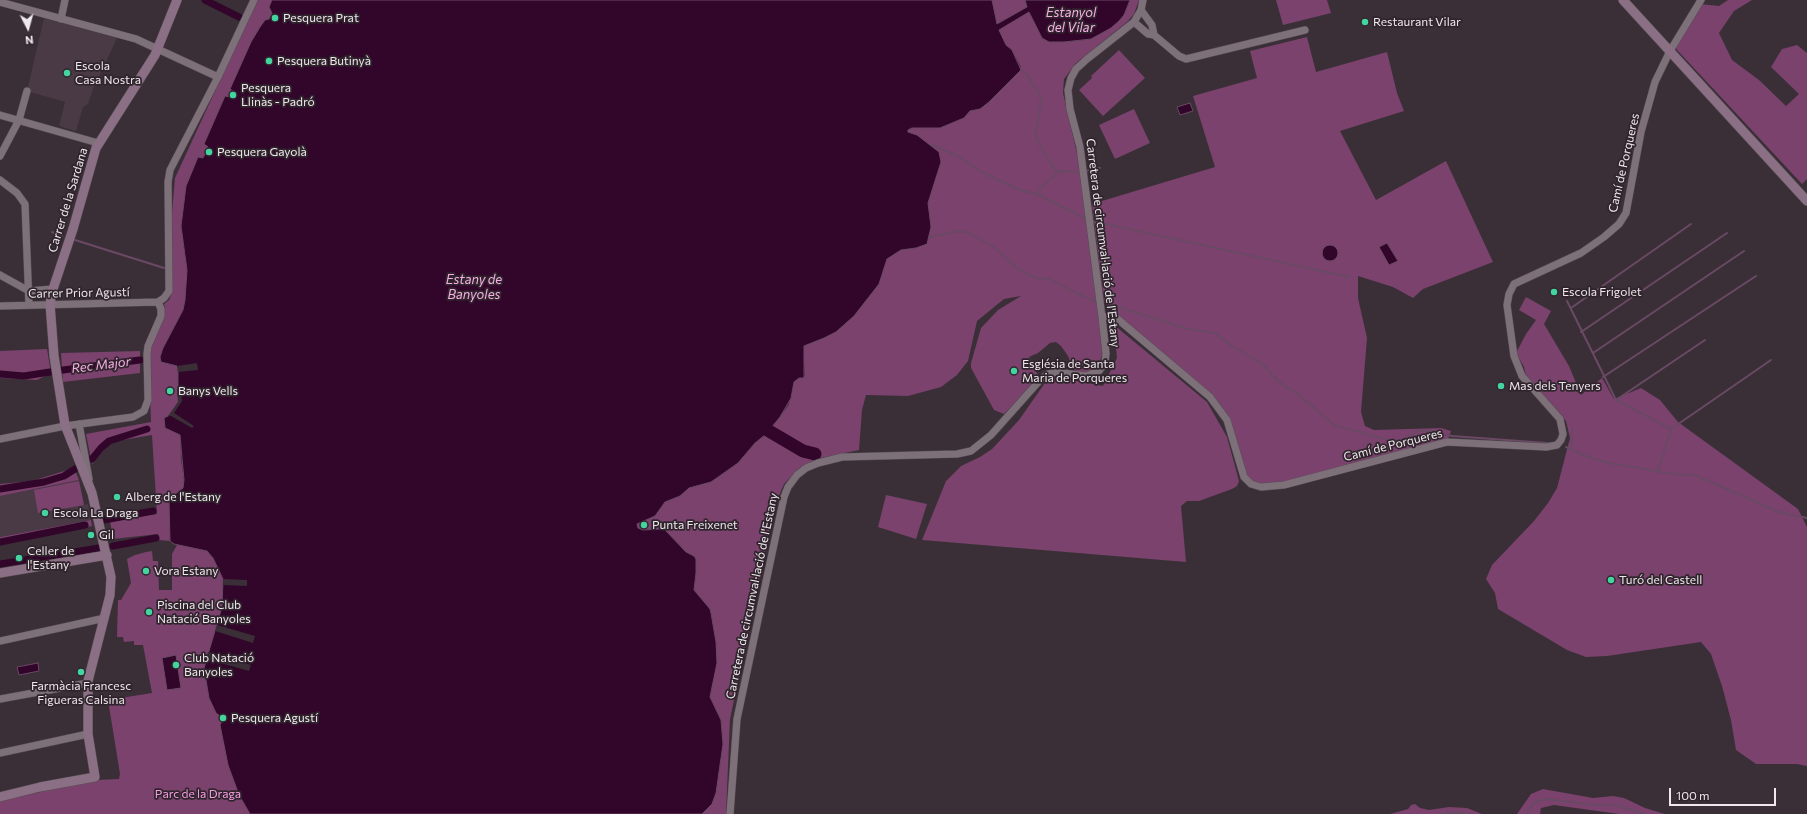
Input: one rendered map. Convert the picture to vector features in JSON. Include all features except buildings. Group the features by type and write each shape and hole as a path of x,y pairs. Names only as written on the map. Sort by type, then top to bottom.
{"street":[{"path":"61,19 65,0"},
{"name":"Carrer de la Sardana","path":"0,797 40,787 95,777 88,734 88,683 110,595 111,577 92,493 66,426 54,356 50,304 53,289 73,230 98,143 158,49 177,0"},
{"path":"0,440 66,426 132,417 144,411 148,400 148,346 161,316 161,309 158,302 164,298 169,291 168,182 170,170 218,77 254,0"},
{"path":"1143,0 1141,10 1134,22 1148,34 1154,35 1179,56 1186,59 1305,30"},
{"path":"1623,0 1807,201"},
{"path":"1670,51 1701,0"},
{"path":"0,2 136,39 218,77"},
{"path":"1141,10 1152,25 1154,35"},
{"name":"Carretera de circumval·lació de l'Estany","path":"730,814 736,719 782,504 788,487 806,468 830,459 860,456 957,454 971,451 991,436 1041,379 1048,374 1056,372 1086,376 1099,371 1105,363 1106,353 1102,317 1080,146 1068,102 1071,78 1076,70 1087,59 1134,22"},
{"name":"Camí de Porqueres","path":"1102,317 1114,316 1210,397 1227,420 1244,477 1251,484 1260,487 1284,485 1447,442 1546,447 1557,445 1563,434 1560,419 1522,376 1514,356 1507,305 1509,294 1514,284 1581,252 1604,237 1619,224 1626,213 1642,132 1655,82 1670,51"},
{"path":"0,156 19,120 27,92"},
{"path":"0,114 98,143"},
{"path":"0,180 17,192 25,204 29,305"},
{"path":"0,275 29,291 53,289"},
{"name":"Carrer Prior Agustí","path":"0,306 158,302"},
{"path":"79,424 92,493"},
{"path":"0,573 107,555"},
{"path":"0,641 105,618"},
{"path":"0,699 88,683"},
{"path":"0,753 88,734"}],"shaded area":[{"name":"Escola Casa Nostra","path":"44,18 117,38 99,77 97,77 88,104 83,107 76,131 59,126 65,102 27,91"},
{"name":"Escola La Draga","path":"79,480 84,505 88,504 91,520 0,537 0,496"}],"green space":[{"name":"Parc de la Draga","path":"257,0 272,0 269,7 272,13 208,147 183,242 187,270 183,310 163,348 160,357 161,362 177,366 178,372 178,402 170,415 180,421 181,460 184,480 183,488 169,499 169,513 199,549 207,551 213,558 223,579 222,607 204,668 209,698 220,716 237,790 253,814 0,814 0,801 97,780 119,779 120,774 108,700 152,693 143,645 134,645 134,641 124,642 123,637 117,637 118,600 121,600 131,583 127,559 146,552 152,551 153,561 158,561 159,590 172,590 172,554 177,545 170,541 159,540 158,534 113,539 110,521 157,514 152,435 111,442 92,464 86,434 151,422 149,366 151,344 165,308 164,304 169,300 172,292 172,213 175,178"},
{"path":"992,0 1025,0 1027,7 997,24"},
{"path":"1130,0 1139,0 1134,14 1127,22 1076,63 1064,79 1063,93 1078,158 1103,352 1099,364 1090,372 1078,372 1073,369 1068,356 1061,346 1056,342 1050,343 1038,353 1029,357 1039,377 1004,414 994,410 971,368 971,363 981,328 998,310 1021,296 1004,299 977,321 968,361 957,375 941,387 908,396 866,395 862,410 859,450 816,459 798,469 784,484 775,505 730,719 726,814 695,814 716,793 723,744 721,720 710,697 716,642 711,613 710,609 694,590 696,573 694,556 686,552 665,530 643,530 638,528 637,524 655,516 665,502 680,496 689,488 720,476 738,463 755,443 767,434 788,406 794,382 799,377 805,376 803,346 901,129 1021,67 1012,50 1006,45 998,30 1029,12 1042,38 1049,42 1076,41 1091,39 1111,28 1124,15"},
{"path":"1276,0 1327,0 1331,13 1283,25"},
{"path":"1728,0 1752,0 1734,11 1719,33 1732,60 1759,80 1786,106 1799,94 1771,67 1782,49 1797,45 1807,53 1807,179 1802,184 1677,50 1675,46 1700,4 1719,6"},
{"path":"1307,37 1316,72 1387,52 1397,93 1404,111 1340,131 1376,200 1446,161 1493,262 1423,289 1413,298 1393,287 1358,276 1358,298 1367,338 1361,412 1365,426 1374,430 1441,428 1451,431 1448,439 1283,482 1261,485 1253,482 1246,475 1229,419 1104,302 1092,204 1215,167 1193,96 1257,78 1250,51"},
{"path":"1119,50 1145,78 1103,116 1079,90 1092,78 1091,76"},
{"path":"1134,109 1150,143 1115,159 1099,125"},
{"path":"1526,297 1551,311 1544,324 1569,366 1581,395 1602,378 1614,399 1641,388 1660,400 1678,422 1798,509 1807,527 1807,766 1797,764 1756,764 1736,750 1731,720 1722,686 1711,654 1701,642 1607,656 1586,657 1567,650 1498,609 1495,593 1486,579 1492,565 1534,521 1557,488 1570,438 1566,421 1526,376 1524,367 1516,353 1526,334 1536,320 1519,310"},
{"path":"1114,325 1207,402 1227,437 1239,481 1237,486 1232,489 1199,501 1187,501 1181,506 1186,562 922,540 946,481 961,466 980,457 992,449 1019,420 1047,380 1052,376 1103,386 1117,358"},
{"path":"47,349 51,373 37,380 0,378 0,351"},
{"path":"140,351 140,373 63,382 61,353"},
{"path":"74,468 79,480 0,496 0,484 32,481"},
{"path":"79,481 84,505 38,513 34,490"},
{"path":"886,495 927,504 916,539 878,527"},
{"path":"91,520 92,526 0,543 0,537"},
{"path":"1543,789 1593,798 1613,796 1624,798 1645,808 1665,814 1619,814 1554,805 1541,808 1540,814 1517,814 1531,794"},
{"path":"1415,804 1420,808 1429,810 1449,807 1467,808 1482,814 1390,814 1408,809 1411,805"}],"water":[{"name":"Estany de Banyoles","path":"272,0 992,0 997,24 1027,7 1025,0 1130,0 1124,15 1119,21 1111,28 1091,39 1049,42 1042,38 1029,12 999,30 1006,45 1012,50 1021,70 989,102 980,109 970,111 964,118 940,128 912,128 908,130 908,132 917,135 939,152 941,162 928,203 931,227 927,244 916,248 901,250 887,259 879,284 854,316 836,332 804,346 804,378 799,378 794,382 791,398 780,417 738,463 711,482 689,488 680,496 665,502 655,516 637,524 638,528 643,530 665,530 686,552 694,556 696,559 696,573 694,590 710,609 711,613 716,642 717,663 710,697 721,720 723,744 716,793 712,804 702,814 250,814 239,795 228,765 220,725 222,721 220,716 216,713 209,698 204,668 222,607 223,579 213,558 207,551 174,544 170,541 169,499 183,488 184,480 180,435 165,428 164,418 170,415 178,402 177,366 161,362 160,357 163,348 183,310 185,300 187,270 181,226 186,186 198,157 203,158 205,154 208,147 204,144 225,96 230,97 233,91 230,89 251,42 265,20 269,19 272,13 269,7"},
{"path":"1190,103 1193,111 1180,115 1177,107"},
{"path":"1387,243 1398,261 1389,265 1379,247"},
{"path":"1330,245 1337,250 1338,253 1333,260 1330,261 1323,256 1322,253 1327,246"},
{"path":"176,655 181,688 167,690 162,658"},
{"path":"38,663 39,671 19,675 17,667"}],"pier":[{"path":"197,363 198,370 178,372 177,366"},
{"path":"177,389 181,392 182,401 174,413 194,426 192,428 171,416 168,416 178,402"},
{"path":"223,579 247,580 247,586 223,585"},
{"path":"217,625 255,636 253,643 215,631"},
{"path":"208,652 251,665 249,671 206,659"}],"waterway":[{"path":"205,0 239,17"},
{"path":"1021,70 1027,75 1041,97 1039,117 1035,131 1038,142 1057,173 1040,189 1039,195 1087,219"},
{"path":"930,144 958,156 980,171 1017,189 1039,195"},
{"path":"1086,171 1100,168"},
{"path":"1057,171 1081,172"},
{"path":"1092,221 1349,277"},
{"path":"1571,308 1691,224"},
{"path":"929,237 958,231 967,232 994,247 1018,269 1036,278 1050,279 1096,302"},
{"path":"52,232 62,236"},
{"path":"1581,332 1727,233"},
{"path":"75,240 164,268"},
{"path":"1593,353 1744,251"},
{"path":"1603,377 1756,276"},
{"path":"1567,301 1616,400 1671,429 1658,471"},
{"path":"1106,303 1188,329 1215,333 1232,346 1261,363 1278,381 1299,395 1334,425 1392,441 1402,440 1417,431 1432,431 1452,436 1547,443"},
{"path":"1616,400 1705,340"},
{"name":"Rec Major","path":"63,370 140,360"},
{"path":"1671,429 1771,360"},
{"name":"Rec Major","path":"0,374 24,376 50,372"},
{"path":"92,459 109,441 147,429"},
{"path":"1571,448 1572,429"},
{"path":"769,431 803,451 815,454"},
{"path":"1566,447 1588,457 1609,463 1674,474 1695,475 1779,512 1807,518"},
{"path":"0,489 44,482 64,476 75,469"},
{"path":"104,520 153,511"},
{"path":"0,542 85,525"},
{"path":"113,546 156,538"},
{"path":"0,564 99,548"},
{"path":"1528,814 1531,806 1537,801 1547,799 1594,805 1615,805 1645,814"},
{"path":"1439,814 1454,812 1470,814"}],"place":[{"name":"Pesquera Prat","path":"275,18"},
{"name":"Restaurant Vilar","path":"1365,22"},
{"name":"Pesquera Butinyà","path":"269,61"},
{"name":"Escola Casa Nostra","path":"67,73"},
{"name":"Pesquera Llinàs - Padró","path":"233,95"},
{"name":"Pesquera Gayolà","path":"209,152"},
{"name":"Escola Frigolet","path":"1554,292"},
{"name":"Església de Santa Maria de Porqueres","path":"1014,371"},
{"name":"Mas dels Tenyers","path":"1501,386"},
{"name":"Banys Vells","path":"170,391"},
{"name":"Alberg de l'Estany","path":"117,497"},
{"name":"Escola La Draga","path":"45,513"},
{"name":"Punta Freixenet","path":"644,525"},
{"name":"Gil","path":"91,535"},
{"name":"Celler de l'Estany","path":"19,558"},
{"name":"Vora Estany","path":"146,571"},
{"name":"Turó del Castell","path":"1611,580"},
{"name":"Piscina del Club Natació Banyoles","path":"149,612"},
{"name":"Club Natació Banyoles","path":"176,665"},
{"name":"Farmàcia Francesc Figueras Calsina","path":"81,672"},
{"name":"Pesquera Agustí","path":"223,718"}],"water label":[{"name":"Estanyol del Vilar","path":"1071,20"}]}
